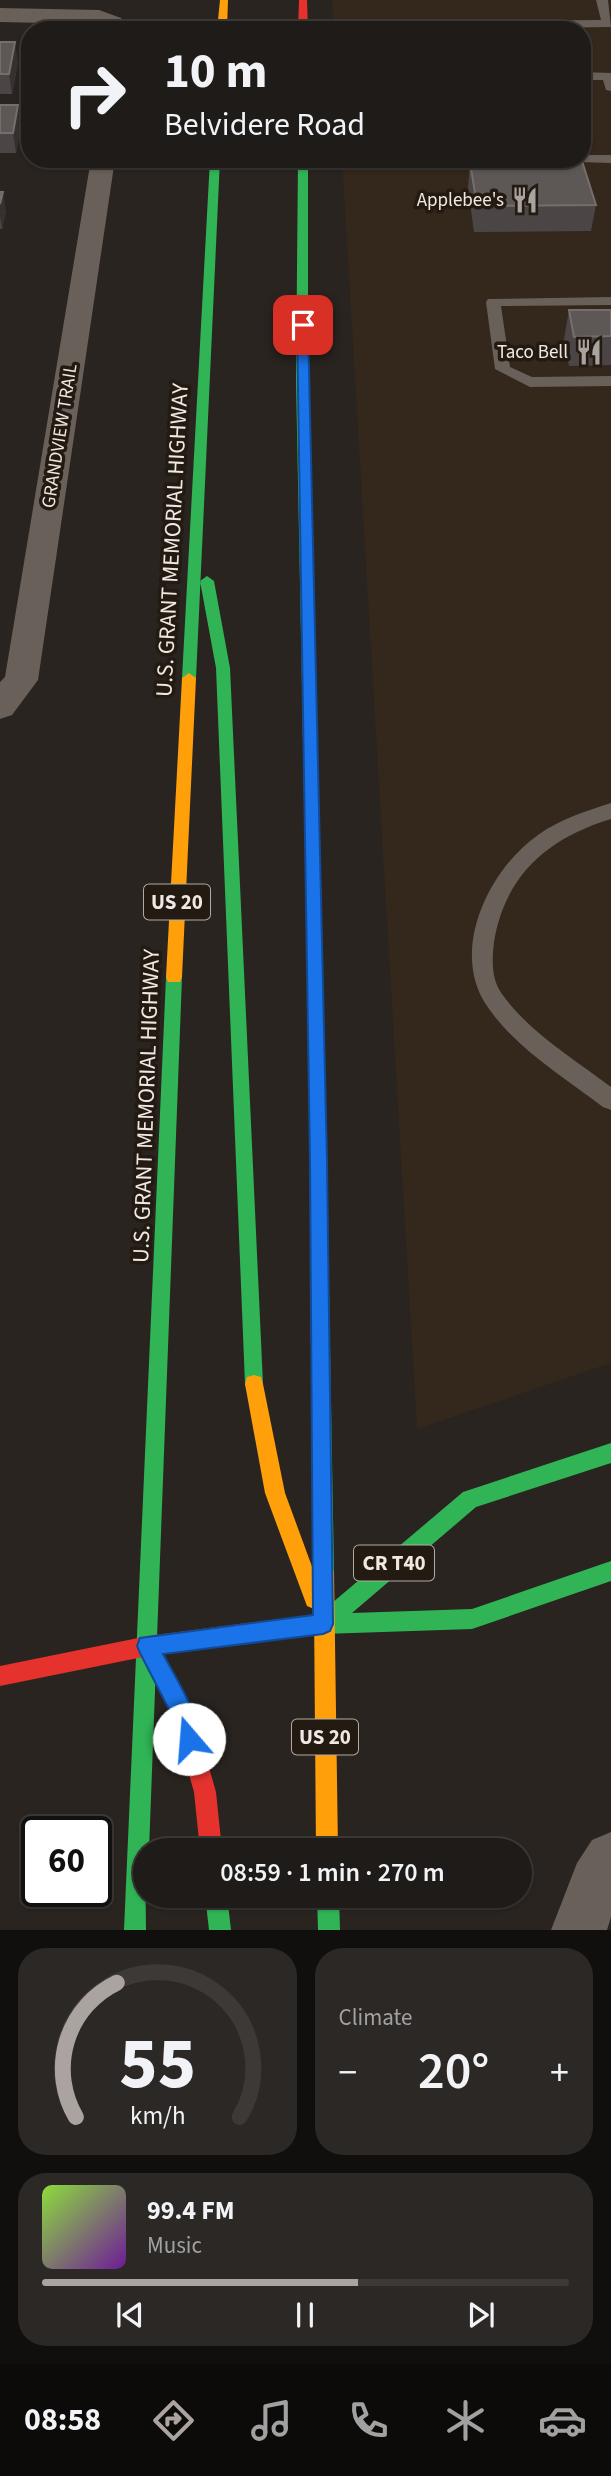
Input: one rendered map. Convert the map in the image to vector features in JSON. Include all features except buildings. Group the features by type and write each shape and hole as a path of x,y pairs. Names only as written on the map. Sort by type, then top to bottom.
{"main road":[{"path":"223,21 224,0"},
{"path":"303,0 303,21"},
{"name":"U.S. GRANT MEMORIAL HIGHWAY","path":"135,1930 166,1131 214,168"},
{"name":"US 20","path":"303,168 303,394 318,1148 327,1838"},
{"path":"195,516 223,668 254,1384 275,1493 323,1624"},
{"name":"CR T40","path":"323,1624 470,1499 611,1453"},
{"path":"0,1676 148,1646 323,1624 472,1619 611,1571"},
{"path":"148,1646 182,1712 205,1792 210,1838"},
{"path":"217,1908 220,1930"},
{"path":"328,1908 329,1930"}],"street":[{"path":"0,15 99,17 106,21"},
{"name":"GRANDVIEW TRAIL","path":"0,706 21,680 102,168"},
{"path":"579,1930 596,1882 611,1858"}],"lane":[{"path":"591,23 610,23 603,0"},
{"path":"591,76 608,76 611,87"},
{"path":"591,159 611,159"},
{"path":"611,301 494,302 503,369 530,382 611,381"},
{"path":"611,811 585,817 537,845 500,885 489,912 482,964 486,986 522,1029 611,1100"}],"shaded area":[{"path":"332,0 611,0 611,1363 417,1429 343,168 591,168 591,21 333,21"}],"traffic: fast":[{"path":"189,678 215,168"},
{"path":"303,168 302,380 309,687"},
{"path":"207,581 223,668 254,1384"},
{"path":"135,1930 174,977"},
{"path":"318,1118 324,1572"},
{"path":"323,1624 470,1499 611,1453"},
{"path":"240,1634 323,1624 472,1619 611,1571"},
{"path":"217,1908 220,1930"},
{"path":"328,1908 329,1930"}],"traffic: slow":[{"path":"223,21 224,0"},
{"path":"174,977 189,678"},
{"path":"309,687 318,1118"},
{"path":"254,1384 275,1493 314,1599"},
{"path":"324,1572 327,1838"}],"traffic: jam":[{"path":"303,0 303,21"},
{"path":"0,1676 148,1646 240,1634"},
{"path":"149,1647 182,1712 205,1792 210,1838"}],"place":[{"name":"Applebee's","path":"525,200"},
{"name":"Taco Bell","path":"589,352"}],"route":[{"path":"189,1739 182,1712 148,1646 323,1624 318,1162 303,325"}]}
